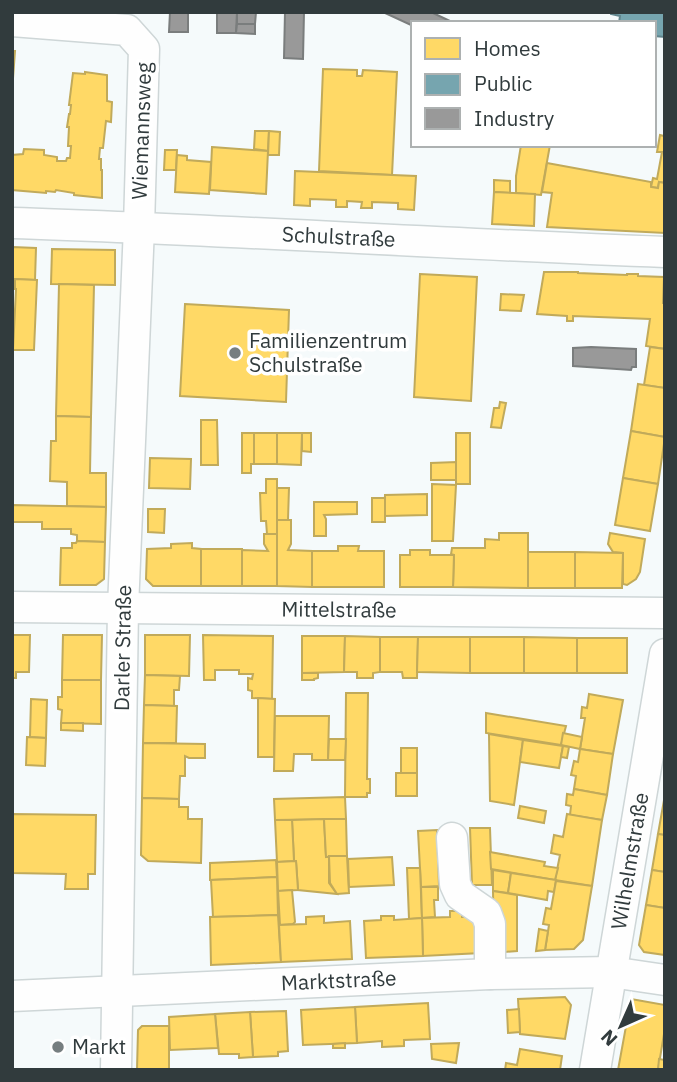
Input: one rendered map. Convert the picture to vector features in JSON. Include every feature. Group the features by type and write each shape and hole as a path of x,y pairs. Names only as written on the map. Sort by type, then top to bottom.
{"street":[{"name":"Wiemannsweg","path":"12,21 127,30 144,49 139,228"},
{"name":"Schulstraße","path":"12,223 665,252"},
{"name":"Darler Straße","path":"116,1070 123,608 139,228"},
{"name":"Mittelstraße","path":"12,607 665,612"},
{"name":"Wilhelmstraße","path":"595,1070 665,654"},
{"path":"452,838 455,884 460,895 486,912 490,924 490,974"},
{"name":"Marktstraße","path":"12,996 490,974 611,972 665,980"}],"building: Homes":[{"path":"12,51 15,51 12,92"},
{"path":"323,69 357,70 357,76 362,76 363,70 397,72 392,175 319,171"},
{"path":"73,73 107,75 107,101 112,102 111,122 106,121 103,148 100,148 102,198 56,190 46,193 12,190 12,155 23,154 24,149 44,150 44,155 57,157 57,161 70,158 71,146 68,146 67,127"},
{"path":"255,131 269,131 268,151 254,149"},
{"path":"269,131 280,132 279,155 268,155"},
{"path":"665,134 665,183 659,182 658,188 651,187 653,178 657,179 662,152 657,152 660,135"},
{"path":"212,147 268,151 266,194 210,190"},
{"path":"521,147 550,147 541,195 516,193"},
{"path":"165,150 177,150 176,170 164,170"},
{"path":"177,155 187,156 187,160 211,162 209,194 175,192"},
{"path":"547,163 651,182 651,187 658,188 659,182 665,183 665,233 547,227 552,193 542,192"},
{"path":"295,171 416,176 414,210 398,209 398,203 372,202 372,208 361,208 362,202 347,201 347,207 336,207 336,200 310,199 310,206 294,205"},
{"path":"494,180 510,181 510,193 494,192"},
{"path":"494,192 535,194 534,226 492,224"},
{"path":"12,247 36,248 35,280 12,279"},
{"path":"52,249 115,250 115,285 51,284"},
{"path":"544,272 664,277 665,349 646,346 650,319 573,316 573,321 567,321 567,316 537,314"},
{"path":"420,274 477,277 471,401 414,397"},
{"path":"15,279 37,280 34,350 13,350"},
{"path":"59,284 94,285 91,417 56,416"},
{"path":"501,294 524,295 521,311 500,310"},
{"name":"Familienzentrum Schulstraße","path":"185,304 289,310 286,402 180,396"},
{"path":"650,347 665,349 665,388 644,385"},
{"path":"638,384 665,388 665,437 631,431"},
{"path":"500,402 506,403 501,428 491,427 494,408 499,408"},
{"path":"56,416 91,417 90,473 106,473 106,507 67,506 67,482 50,481 51,441 56,441"},
{"path":"201,420 217,420 218,465 201,465"},
{"path":"631,431 665,437 658,484 623,478"},
{"path":"242,433 254,433 254,464 251,464 251,473 242,473"},
{"path":"254,433 277,433 277,464 254,464"},
{"path":"277,433 302,433 301,465 277,464"},
{"path":"302,433 311,433 311,452 302,451"},
{"path":"456,433 470,433 470,484 456,484"},
{"path":"150,458 191,459 190,489 149,488"},
{"path":"456,462 456,480 431,480 431,463"},
{"path":"623,478 658,484 650,531 615,525"},
{"path":"266,479 277,479 277,534 267,534 266,521 261,521 260,493 266,493"},
{"path":"432,484 456,485 453,541 432,541"},
{"path":"277,488 289,488 288,520 277,520"},
{"path":"427,494 427,515 384,516 385,495"},
{"path":"372,498 385,498 385,522 372,522"},
{"path":"314,502 357,502 357,514 324,515 326,536 314,536"},
{"path":"12,505 106,507 105,542 77,541 77,535 71,534 71,529 42,529 42,522 12,522"},
{"path":"148,509 165,509 164,533 148,532"},
{"path":"277,520 291,520 291,544 288,550 312,551 312,587 277,586"},
{"path":"499,533 528,533 528,588 453,587 452,548 485,548 485,539 499,540"},
{"path":"610,533 645,539 640,572 636,579 627,585 623,584 623,553 613,552 608,544"},
{"path":"264,534 277,534 277,586 242,586 242,550 268,551 264,544"},
{"path":"105,542 104,579 96,585 60,585 61,548 72,548 72,543"},
{"path":"192,543 192,548 201,549 201,586 153,586 146,579 147,549 171,548 171,544"},
{"path":"338,546 359,546 358,551 384,551 384,587 312,587 312,551 338,551"},
{"path":"201,549 242,549 242,586 201,586"},
{"path":"410,550 430,550 430,555 454,555 453,587 400,587 400,555 410,555"},
{"path":"528,552 575,552 575,588 528,588"},
{"path":"575,552 623,553 622,588 575,588"},
{"path":"12,635 30,635 29,672 16,672 16,678 12,678"},
{"path":"63,635 102,635 101,680 62,680"},
{"path":"145,635 190,635 189,676 145,675"},
{"path":"203,635 273,636 272,699 252,698 252,691 248,690 248,678 252,679 253,674 239,674 239,670 215,670 215,680 204,680"},
{"path":"302,636 345,636 344,672 302,673"},
{"path":"345,636 380,637 380,672 373,673 373,678 357,678 357,672 344,672"},
{"path":"380,637 418,637 417,678 403,678 402,672 380,672"},
{"path":"418,637 470,637 470,673 417,672"},
{"path":"470,637 524,637 524,673 470,673"},
{"path":"524,637 577,638 577,673 524,673"},
{"path":"577,638 627,638 627,673 577,673"},
{"path":"302,673 318,673 318,678 302,680"},
{"path":"145,675 180,676 179,690 174,690 174,706 144,705"},
{"path":"62,680 101,680 101,724 61,723 62,710 58,709 58,697 62,697"},
{"path":"346,693 368,693 367,779 370,779 370,793 367,793 367,797 345,797"},
{"path":"589,694 623,700 613,754 580,749 585,718 581,718 582,707 587,708"},
{"path":"258,698 275,699 274,757 258,757"},
{"path":"31,699 47,700 46,738 30,737"},
{"path":"144,705 177,706 176,743 143,743"},
{"path":"486,713 566,726 561,745 486,733"},
{"path":"275,716 329,716 328,760 312,760 312,754 294,754 293,771 274,771"},
{"path":"61,723 83,723 83,731 61,730"},
{"path":"563,733 582,737 580,749 561,745"},
{"path":"489,734 523,740 514,805 490,801"},
{"path":"27,737 46,738 45,766 26,765"},
{"path":"329,739 346,739 345,760 328,760"},
{"path":"523,740 563,746 559,768 520,762"},
{"path":"143,743 205,744 205,758 185,756 185,776 180,776 179,799 142,798"},
{"path":"563,746 569,747 567,758 561,757"},
{"path":"401,748 417,748 417,773 401,773"},
{"path":"580,749 613,754 607,795 574,789 576,776 571,775 574,761 578,762"},
{"path":"396,773 417,773 417,796 396,796"},
{"path":"574,789 607,795 602,820 570,815 571,806 566,805 567,794 573,795"},
{"path":"345,797 346,819 275,820 274,799"},
{"path":"142,798 179,799 179,807 188,807 188,819 202,819 201,863 148,861 141,855"},
{"path":"665,800 665,835 658,834"},
{"path":"520,806 546,811 544,823 518,818"},
{"path":"12,814 96,815 95,874 88,874 88,889 65,889 66,874 12,873"},
{"path":"567,814 602,820 592,886 555,880 560,855 551,853 554,835 563,837"},
{"path":"324,819 326,857 329,856 329,883 337,894 298,890 292,820"},
{"path":"324,819 346,819 347,856 326,857"},
{"path":"275,820 292,820 294,861 277,862"},
{"path":"470,828 490,828 492,885 472,885"},
{"path":"437,830 439,886 421,887 418,831"},
{"path":"658,834 665,835 665,872 652,870"},
{"path":"490,852 545,862 544,866 558,868 555,880 491,869"},
{"path":"329,856 347,856 349,893 337,894 330,883"},
{"path":"392,857 394,885 349,887 348,859"},
{"path":"276,860 277,877 210,880 210,863"},
{"path":"296,861 298,890 278,891 277,862"},
{"path":"407,868 420,868 422,918 409,919"},
{"path":"493,870 511,873 508,893 493,891"},
{"path":"652,870 665,872 665,908 646,905"},
{"path":"511,873 556,880 554,892 548,891 547,900 508,893"},
{"path":"277,877 278,915 213,917 211,880"},
{"path":"556,881 592,886 583,940 574,949 545,950 549,925 543,924 546,908 551,909"},
{"path":"421,887 438,887 438,900 434,900 435,917 422,918"},
{"path":"292,890 295,922 280,925 278,891"},
{"path":"493,891 517,895 517,951 494,953"},
{"path":"646,905 665,908 665,955 644,952 639,945"},
{"path":"450,911 462,911 462,917 479,916 481,953 423,956 422,918 450,917"},
{"path":"278,915 281,962 211,965 210,917"},
{"path":"324,916 324,923 350,921 352,959 281,962 279,925 306,924 306,917"},
{"path":"381,916 394,916 394,920 422,918 423,956 366,958 364,921 381,920"},
{"path":"539,929 548,931 545,950 536,951"},
{"path":"565,997 571,1005 565,1039 520,1034 518,999"},
{"path":"631,999 665,1005 665,1028 658,1070 618,1070"},
{"path":"428,1003 430,1039 404,1040 404,1046 382,1047 382,1041 357,1043 355,1007"},
{"path":"355,1007 357,1043 303,1045 301,1010"},
{"path":"519,1009 520,1032 508,1033 507,1010"},
{"path":"286,1011 288,1051 278,1052 278,1056 253,1057 250,1012"},
{"path":"250,1012 253,1057 239,1058 239,1054 219,1054 215,1014"},
{"path":"215,1014 218,1048 170,1050 169,1017"},
{"path":"142,1026 169,1026 169,1070 137,1070 138,1030"},
{"path":"345,1043 345,1048 333,1048 333,1044"},
{"path":"459,1043 456,1063 432,1059 431,1044"},
{"path":"520,1049 562,1056 560,1070 505,1070 506,1063 517,1065"},
{"path":"659,1059 665,1060 665,1070 658,1070"}],"building: Public":[{"path":"665,12 665,37 656,36 656,21 619,21 620,16 611,14"}],"building: Industry":[{"path":"170,12 188,12 188,32 169,32"},
{"path":"217,12 237,12 236,33 217,33"},
{"path":"237,12 256,12 255,24 237,24"},
{"path":"285,12 304,12 303,59 284,58"},
{"path":"383,12 431,12 450,21 411,21 411,25"},
{"path":"237,24 255,24 255,34 236,33"},
{"path":"573,348 636,349 636,367 631,370 573,366"}],"place":[{"name":"Familienzentrum Schulstraße","path":"235,353"},
{"name":"Markt","path":"58,1047"}]}
